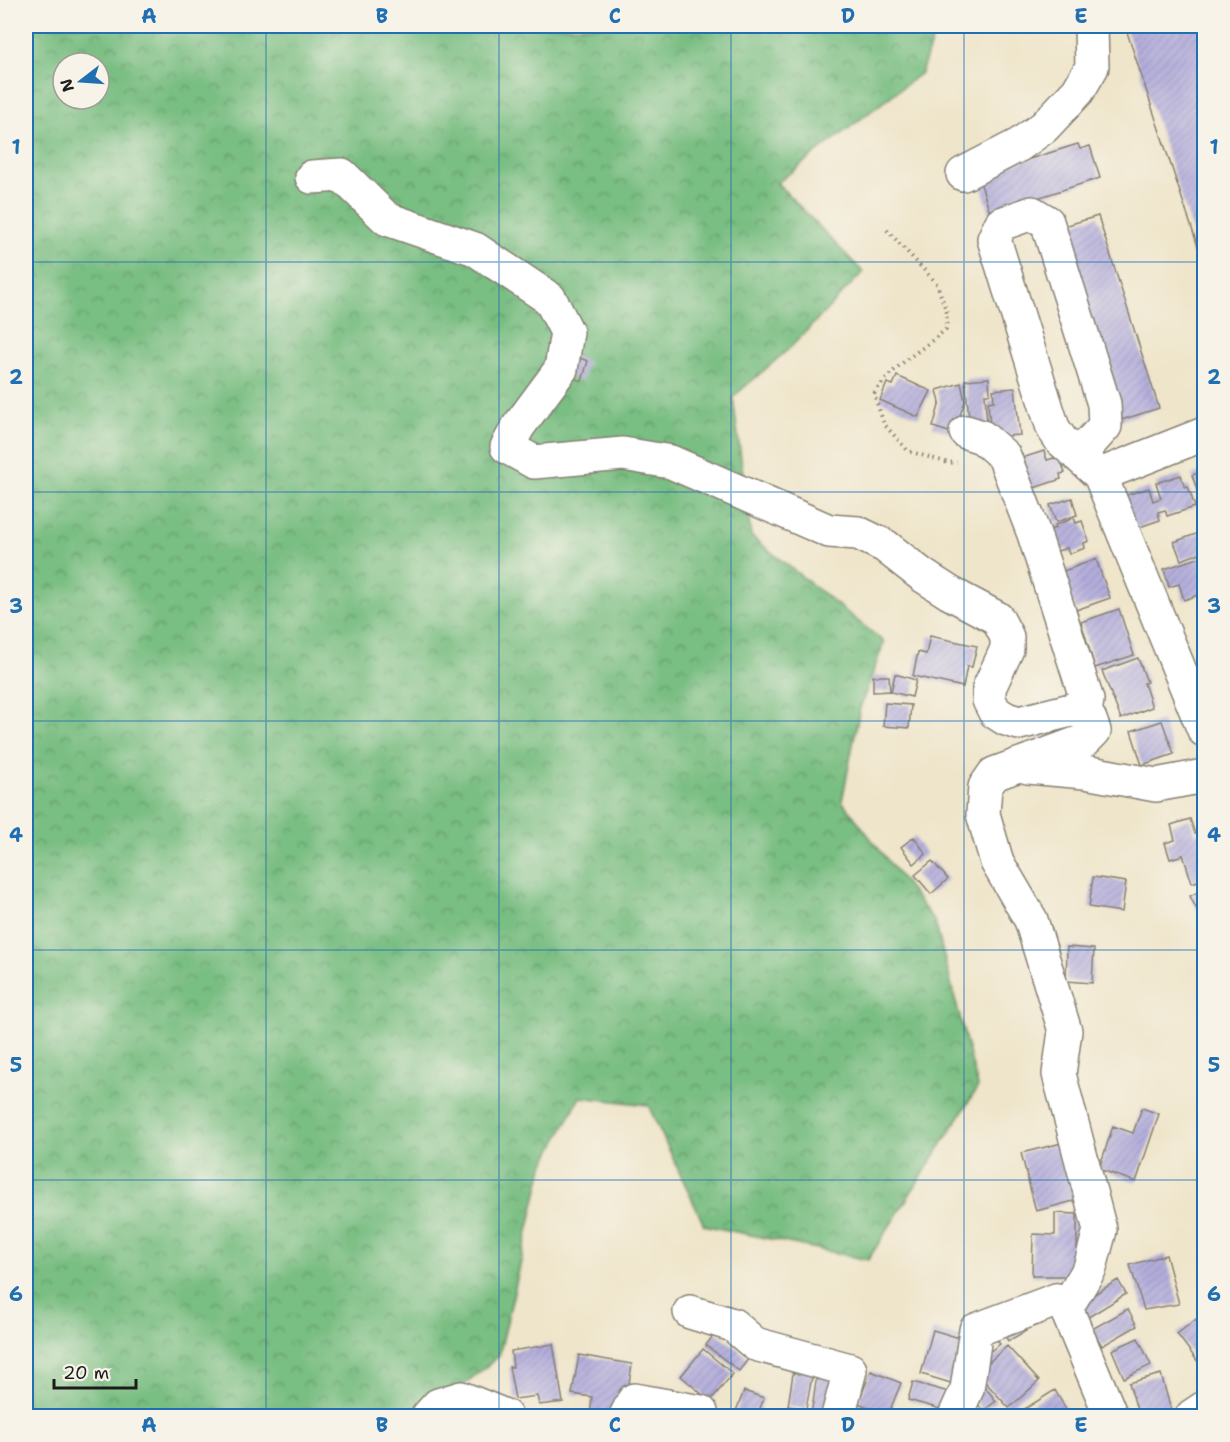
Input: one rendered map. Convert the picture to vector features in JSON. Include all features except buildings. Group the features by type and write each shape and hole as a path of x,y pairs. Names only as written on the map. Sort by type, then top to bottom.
{"street":[{"path":"963,174 1019,145 1044,126 1078,91 1092,67 1091,26"},
{"path":"312,177 342,175 387,219 475,249 550,299 567,332 561,369 518,427 507,447 534,462 622,454 671,462 829,531 858,533 885,546 931,581 996,618 1007,637 1007,649 989,688 989,700 995,712 1006,719 1020,723 1071,710 1085,712"},
{"path":"1089,465 1105,426 1104,404 1047,222 1032,213 1001,224 994,239 1053,428 1061,440 1089,465 1204,730"},
{"path":"1089,465 1204,434"},
{"path":"979,439 1004,456 1034,534 1087,700 1085,712 1094,731 1084,741 994,774 985,787 983,814 997,862 1031,920 1065,1031 1059,1074 1100,1230 1090,1268 1066,1308"},
{"path":"1011,766 1085,772 1156,785 1204,776"},
{"path":"955,1416 967,1389 976,1330 1056,1300 1066,1308 1111,1416"},
{"path":"690,1312 733,1325 755,1344 850,1370 838,1416"},
{"path":"428,1416 438,1405 461,1398 506,1416"},
{"path":"626,1416 634,1400 701,1412 702,1416"},
{"path":"1192,1416 1204,1408"}],"path":[{"path":"887,230 938,284 947,313 946,329 898,365 884,379 874,394 884,424 908,451 949,463 960,461 977,450 979,439"}],"green space":[{"path":"26,26 937,26 921,73 777,183 863,272 791,347 733,397 751,536 884,642 860,708 842,801 935,922 978,1087 868,1260 704,1225 648,1105 580,1097 543,1167 499,1356 425,1416 26,1416"}]}
